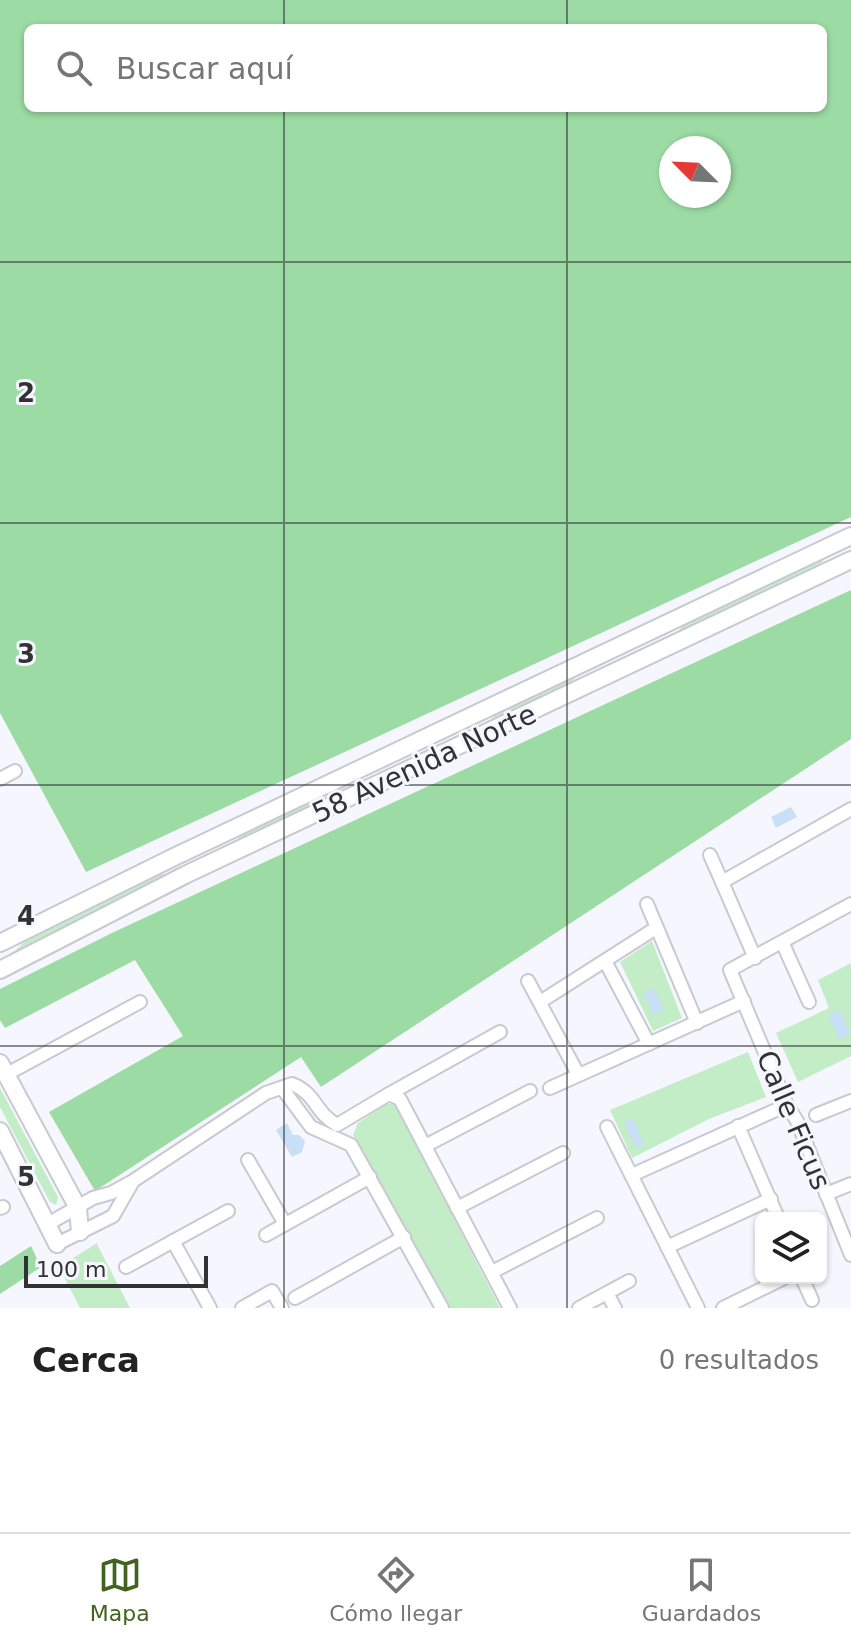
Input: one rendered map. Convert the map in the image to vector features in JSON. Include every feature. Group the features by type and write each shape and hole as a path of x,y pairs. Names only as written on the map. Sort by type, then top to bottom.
{"main road":[{"name":"58 Avenida Norte","path":"0,943 176,856 851,536"},
{"path":"833,544 846,562"},
{"name":"58 Avenida Norte","path":"0,970 185,875 846,562"},
{"path":"618,645 628,666"},
{"path":"403,748 414,768"},
{"path":"176,856 185,875"},
{"path":"9,1068 78,1208 80,1232"},
{"path":"0,1131 57,1244"}],"street":[{"path":"0,779 15,771"},
{"path":"722,882 851,809"},
{"path":"710,855 755,958 851,904"},
{"path":"647,904 697,1023"},
{"path":"540,1002 656,928"},
{"path":"783,944 809,1002"},
{"name":"Calle Ficus","path":"755,958 730,970 787,1105 832,1192 851,1255"},
{"path":"605,961 649,1044"},
{"path":"528,981 578,1074"},
{"path":"550,1088 744,1001"},
{"path":"9,1068 140,1002"},
{"path":"48,1224 93,1198 111,1193 133,1181 266,1093 292,1084 307,1090 325,1118 337,1125 500,1032"},
{"path":"282,1088 311,1127 351,1145 404,1237 437,1306"},
{"path":"425,1146 530,1091"},
{"path":"389,1094 400,1099 510,1308"},
{"path":"816,1115 851,1101"},
{"path":"632,1175 787,1105"},
{"path":"738,1126 776,1212"},
{"path":"607,1127 698,1308"},
{"path":"457,1208 563,1153"},
{"path":"248,1160 285,1224"},
{"path":"266,1235 370,1177"},
{"path":"57,1244 113,1216 133,1181"},
{"path":"832,1192 851,1184"},
{"path":"667,1247 771,1199"},
{"path":"126,1267 228,1211"},
{"path":"492,1272 597,1218"},
{"path":"295,1298 404,1237"},
{"path":"173,1241 210,1308"},
{"path":"579,1308 629,1281"},
{"path":"723,1308 772,1284"},
{"path":"805,1284 812,1300"},
{"path":"242,1308 272,1291 282,1308"},
{"path":"607,1293 615,1308"}],"green space":[{"path":"0,0 851,0 851,517 86,872 0,713"},
{"path":"822,559 823,562 787,580 777,590 674,635 684,625"},
{"path":"851,590 851,739 321,1087 301,1057 95,1191 49,1112 183,1036 135,960 5,1028 0,1020 0,989 114,932"},
{"path":"605,661 575,678 563,689 424,753 488,723 498,712"},
{"path":"359,777 361,780 327,796 318,805 230,845 246,832"},
{"path":"162,871 164,876 0,963 25,941"},
{"path":"652,941 682,1018 653,1031 620,962"},
{"path":"851,963 851,1056 798,1082 776,1033 829,1008 818,980"},
{"path":"748,1052 766,1097 709,1119 632,1158 610,1110"},
{"path":"0,1088 58,1197 56,1205 50,1202 0,1107"},
{"path":"386,1104 395,1104 500,1308 450,1308 353,1135 358,1123"},
{"path":"97,1243 130,1308 80,1308 59,1267"},
{"path":"31,1246 41,1267 0,1294 0,1266"}],"water":[{"path":"791,807 797,817 776,828 771,817"},
{"path":"654,988 664,1010 654,1015 643,994"},
{"path":"840,1010 850,1034 839,1039 828,1015"},
{"path":"633,1118 644,1145 636,1149 624,1122"},
{"path":"287,1123 293,1135 299,1135 305,1141 302,1152 292,1157 276,1130"}]}
